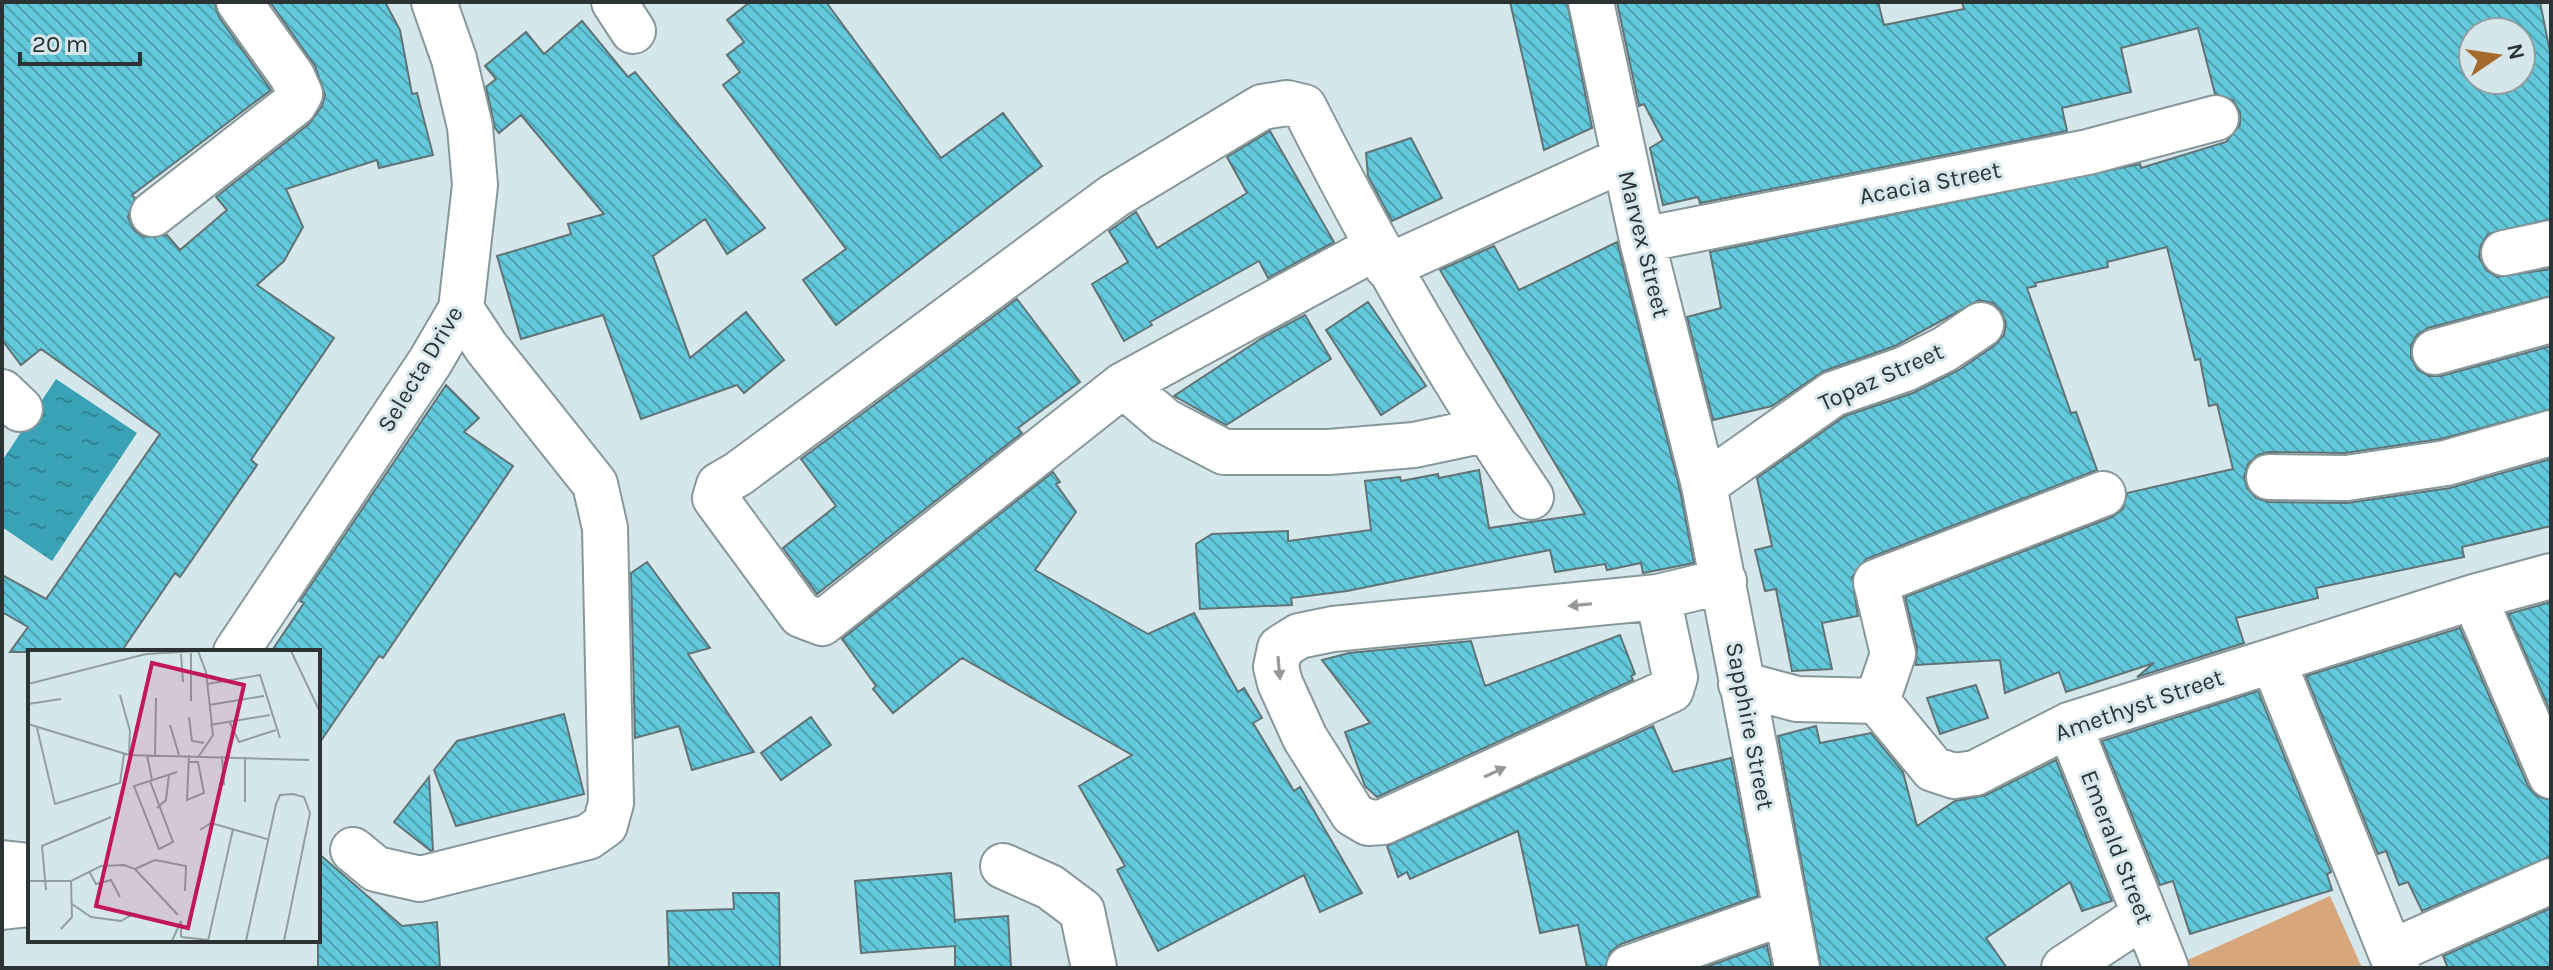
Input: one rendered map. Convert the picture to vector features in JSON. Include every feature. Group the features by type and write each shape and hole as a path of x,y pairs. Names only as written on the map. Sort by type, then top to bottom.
{"street":[{"path":"153,214 294,104 300,94 292,76 239,2"},
{"name":"Selecta Drive","path":"237,650 430,362 461,309 475,185 470,127 454,59 434,2"},
{"name":"Marvex Street","path":"1591,2 1642,240 1704,485"},
{"path":"1531,497 1485,430 1381,257 1304,107 1287,103 1262,107 1114,196 751,465 719,485 715,498 801,615 822,623 1123,385 1381,257 1624,159"},
{"name":"Acacia Street","path":"1642,240 2088,152 2216,118"},
{"path":"2504,253 2551,243"},
{"path":"353,850 376,869 420,879 588,837 605,825 611,803 605,528 595,484 486,347 461,309"},
{"path":"2435,352 2551,320"},
{"name":"Topaz Street","path":"1704,485 1833,394 1905,369 1945,349 1981,325"},
{"path":"1123,385 1165,421 1224,452 1329,452 1414,445 1485,430"},
{"path":"2269,477 2347,478 2446,463 2551,433"},
{"name":"Sapphire Street","path":"1704,485 1797,968"},
{"path":"1741,684 1797,699 1877,701 1893,654 1876,582 2103,494"},
{"name":"Amethyst Street","path":"1877,701 1933,769 1954,776 1975,773 2069,725 2474,597 2551,576"},
{"path":"1658,597 1675,677 1671,690 1383,822 1368,823 1353,814 1305,738 1276,667 1277,656 1287,641 1333,629 1658,597 1724,581"},
{"path":"2474,597 2551,776"},
{"path":"2273,661 2394,960 2551,881"},
{"name":"Emerald Street","path":"2069,725 2166,968"},
{"path":"2,863 28,866"},
{"path":"1003,866 1050,887 1082,911 1094,968"},
{"path":"2,907 28,904"},
{"path":"1629,968 1786,912"},
{"path":"2064,968 2143,916"}],"shaded area":[{"path":"2330,896 2362,968 2183,968 2181,963"}],"water":[{"path":"56,379 137,433 52,561 2,527 2,461"}],"building":[{"path":"2,2 214,2 219,17 271,90 132,195 135,198 128,217 134,230 144,237 167,235 180,250 227,210 216,197 309,124 322,106 325,95 315,66 270,2 385,2 400,30 412,94 417,93 433,155 379,168 377,160 286,189 303,227 284,261 257,285 334,338 251,460 257,465 180,577 175,573 122,650 10,652 28,627 2,612 2,575 46,599 160,434 41,349 21,365 2,340"},
{"path":"750,2 826,2 941,158 1003,113 1042,166 836,325 803,280 846,249 723,85 740,72 727,55 744,42 727,20"},
{"path":"1510,2 1567,2 1592,128 1544,150"},
{"path":"1617,2 1878,2 1884,25 1964,9 1962,2 2540,2 2551,57 2551,219 2488,234 2481,245 2479,257 2486,270 2497,277 2551,269 2551,296 2428,328 2417,335 2411,345 2411,358 2418,370 2429,376 2441,376 2551,346 2551,409 2441,439 2345,453 2269,452 2258,455 2248,464 2244,477 2247,488 2256,498 2268,502 2347,503 2450,488 2551,459 2551,526 2462,547 2464,557 2316,588 2318,598 2236,618 2244,643 2137,677 2154,663 2066,692 2059,672 2005,693 2000,660 1916,665 1917,648 1905,597 2112,517 2123,509 2127,493 2233,469 2217,404 2209,406 2200,359 2195,360 2167,247 2107,262 2108,267 2035,283 2036,286 2027,288 2071,413 2076,412 2097,470 1866,559 1852,577 1858,616 1822,623 1832,669 1792,671 1776,589 1765,591 1755,550 1772,546 1757,478 1845,416 1913,393 1959,370 1995,345 2004,335 2006,323 1993,303 1979,300 1895,346 1824,371 1772,406 1713,420 1687,317 1721,308 1710,252 2140,164 2141,168 2226,142 2240,125 2240,112 2233,100 2215,94 2198,28 2121,48 2131,92 2062,108 2067,131 1700,203 1698,197 1663,205 1650,148 1663,140 1644,104 1639,106"},
{"path":"582,21 628,77 635,72 765,228 727,254 705,219 653,256 690,358 746,312 784,360 744,393 737,385 641,419 603,315 521,339 497,256 571,234 568,224 604,214 521,115 499,133 495,128 486,87 496,79 485,66 526,32 544,54"},
{"path":"1270,131 1334,242 1268,278 1259,261 1150,322 1152,325 1124,341 1092,284 1128,262 1109,231 1136,212 1157,248 1247,193 1227,157"},
{"path":"1411,138 1442,198 1392,221 1368,176 1366,153"},
{"path":"1617,242 1680,490 1694,563 1643,573 1641,563 1607,570 1605,564 1555,572 1550,550 1347,591 1291,598 1292,605 1200,609 1196,544 1212,534 1288,531 1288,541 1371,530 1365,481 1400,477 1401,481 1438,474 1439,478 1479,470 1489,528 1585,514 1440,270 1494,246 1519,290"},
{"path":"1017,299 1080,382 1018,428 1022,433 817,594 783,548 836,506 801,459"},
{"path":"1368,302 1426,386 1381,415 1326,330"},
{"path":"1305,315 1331,359 1226,425 1174,396 1262,338"},
{"path":"446,385 479,418 464,432 513,466 383,658 379,656 320,742 320,650 272,650 304,603 300,601"},
{"path":"1053,472 1060,482 1056,484 1076,512 1035,570 1148,634 1194,613 1238,692 1244,688 1262,718 1253,723 1294,791 1300,787 1362,893 1320,912 1304,875 1158,951 1117,870 1125,866 1079,786 1132,755 962,658 893,713 873,689 876,686 842,639"},
{"path":"647,562 710,648 688,654 754,752 692,770 679,726 635,738 631,573"},
{"path":"2551,602 2551,713 2508,614"},
{"path":"2460,628 2528,786 2537,796 2551,800 2551,856 2422,911 2408,882 2399,885 2386,851 2378,854 2306,676"},
{"path":"1620,635 1635,674 1631,676 1633,680 1377,797 1365,786 1345,732 1370,723 1322,660 1349,653 1471,641 1485,686"},
{"path":"1976,685 1988,718 1940,734 1927,698"},
{"path":"2258,691 2331,872 2327,874 2332,890 2190,934 2173,881 2160,885 2102,741"},
{"path":"564,714 584,794 456,826 434,770 457,741"},
{"path":"811,717 831,745 781,780 761,753"},
{"path":"1653,726 1673,772 1731,758 1758,896 1621,944 1610,952 1605,968 1587,968 1578,925 1540,933 1518,831 1410,879 1407,872 1398,877 1387,846"},
{"path":"1816,726 1820,743 1871,733 1903,772 1917,826 1955,801 1986,795 2056,760 2112,901 2082,911 2070,882 1986,938 2007,968 1821,968 1778,736"},
{"path":"429,777 433,850 431,851 394,822"},
{"path":"320,855 402,926 437,922 440,968 318,968"},
{"path":"951,873 955,923 955,920 1008,916 1011,968 955,968 955,946 861,953 855,881"},
{"path":"733,893 779,893 780,968 669,968 667,911 734,909"},
{"path":"2551,908 2551,968 2448,968 2443,956"},
{"path":"1767,945 1772,968 1703,968"}]}
